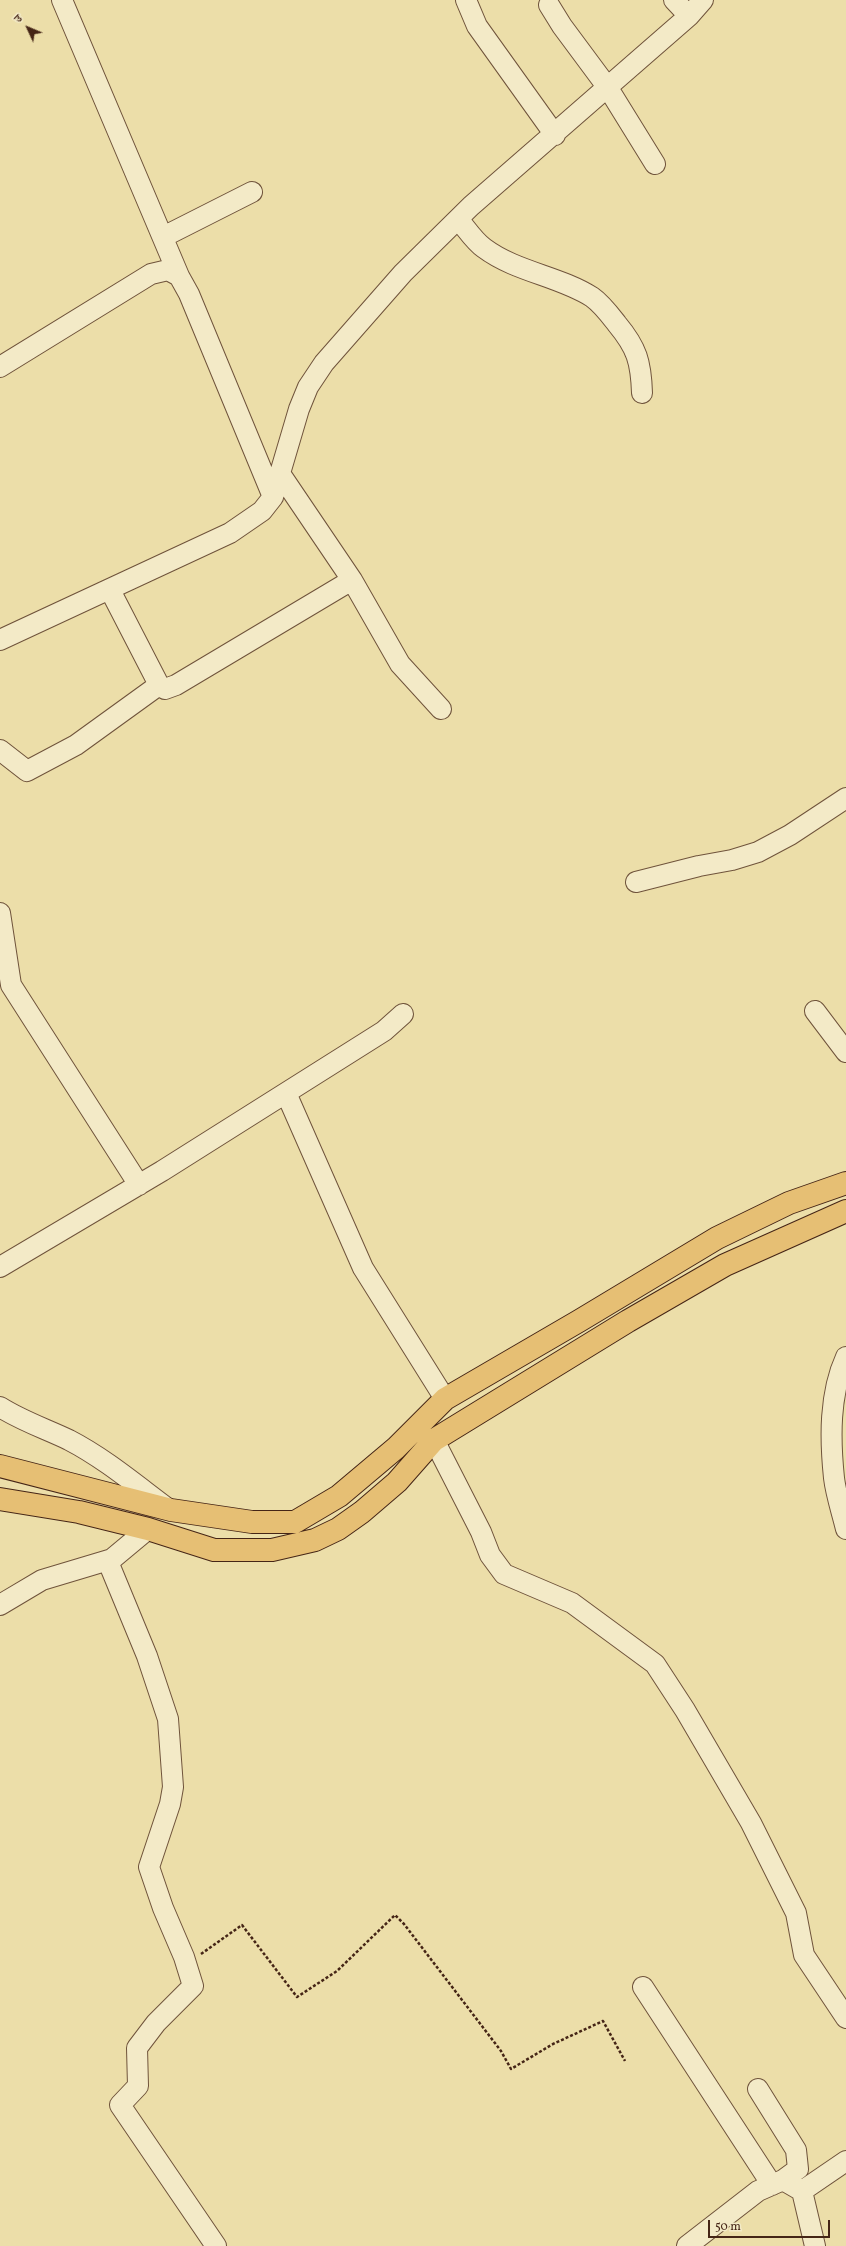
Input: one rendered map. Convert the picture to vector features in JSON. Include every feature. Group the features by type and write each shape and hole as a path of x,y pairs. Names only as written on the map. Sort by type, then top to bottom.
{"highway":[{"path":"0,1466 171,1510 252,1522 295,1522 339,1496 396,1448 445,1399 717,1238 789,1203 846,1183"},
{"path":"0,1499 78,1512 148,1529 214,1550 272,1550 315,1540 338,1529 362,1512 397,1482 434,1440 628,1321 725,1265 846,1211"}],"street":[{"path":"62,0 179,276 192,302 273,497"},
{"path":"466,0 477,26 555,135"},
{"path":"674,0 689,16"},
{"path":"0,640 230,533 262,511 273,497 281,475 299,409 315,374 403,272 458,219 689,16 703,0"},
{"path":"549,5 608,88 655,164"},
{"path":"163,237 252,192"},
{"path":"458,219 484,248 510,262 579,291 593,298 604,308 627,336 636,351 641,369 642,393"},
{"path":"0,367 151,274 168,270 179,276"},
{"path":"281,475 352,580 400,664 441,709"},
{"path":"110,590 159,685 165,689 176,685 352,580"},
{"path":"0,750 27,771 76,745 159,685"},
{"path":"636,882 699,866 732,860 758,852 785,838 846,798"},
{"path":"0,913 11,985 139,1184"},
{"path":"815,1011 846,1052"},
{"path":"0,1267 139,1184 384,1032 403,1014"},
{"path":"286,1093 363,1268 445,1399"},
{"path":"846,1357 836,1388 832,1443 834,1480 846,1529"},
{"path":"0,1407 12,1415 70,1441 107,1463 171,1510"},
{"path":"434,1440 481,1532 490,1555 504,1574 572,1603 655,1664 685,1710 751,1823 796,1913 804,1955 846,2018"},
{"path":"0,1605 42,1580 112,1558 148,1529"},
{"path":"112,1558 109,1564 110,1570 147,1656 168,1719 174,1787 149,1867 163,1908 184,1956 193,1986 156,2023 136,2048 138,2086 120,2105 216,2246"},
{"path":"643,1987 778,2182 802,2191"},
{"path":"687,2246 758,2191 778,2182 798,2169 796,2150 758,2089"},
{"path":"802,2191 846,2161"},
{"path":"802,2191 815,2246"}],"path":[{"path":"196,1957 214,1947 242,1925 297,1997 337,1971 395,1915 404,1924 501,2051 511,2069 553,2044 603,2021 625,2061"}]}
